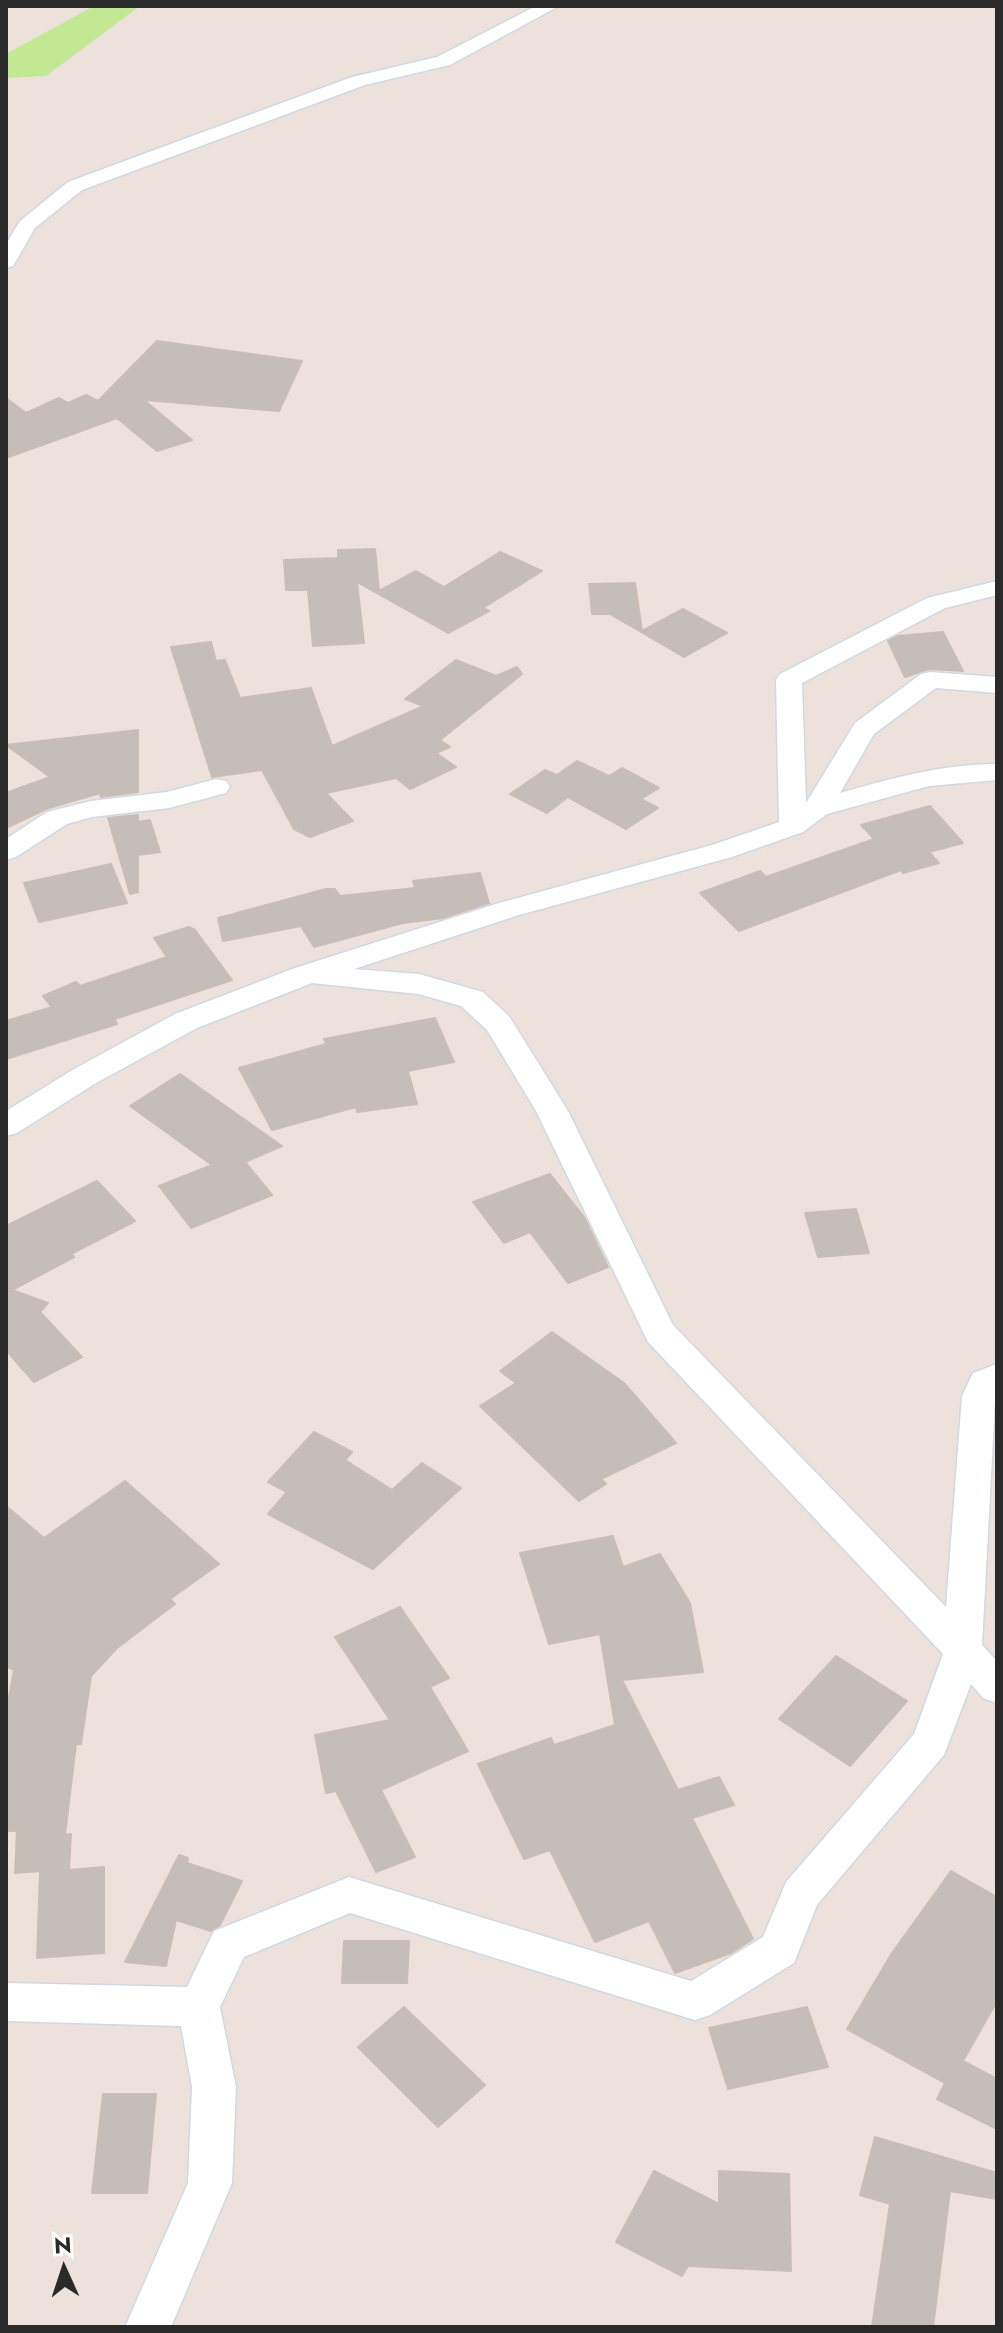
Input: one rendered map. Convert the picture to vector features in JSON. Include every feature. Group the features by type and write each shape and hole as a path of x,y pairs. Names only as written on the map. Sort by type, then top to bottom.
{"street":[{"path":"6,262 27,225 75,186 359,81 443,61 550,6"},
{"path":"793,826 789,680 936,603 997,588"},
{"path":"817,808 864,729 930,680 997,685"},
{"path":"6,1125 85,1076 186,1021 305,975 509,909 722,851 793,826 817,808 907,784 973,771 997,772"},
{"path":"6,851 57,818 91,809 169,800 216,787"},
{"path":"305,975 419,984 472,999 498,1023 552,1111 660,1333 896,1577 997,1687"},
{"path":"148,2327 210,2183 214,2087 199,2007 229,1944 349,1895 695,2001 779,1950 800,1895 930,1743 963,1652 969,1516 979,1396 985,1382 997,1377"},
{"path":"6,2002 199,2007"}],"green space":[{"path":"94,6 140,6 46,76 6,78 6,54"}],"building":[{"path":"157,341 302,361 279,411 144,400 192,440 157,451 117,418 6,458 6,398 26,413 59,398 68,403 86,395 98,401"},
{"path":"375,549 379,591 416,571 444,587 500,552 542,571 483,608 489,611 448,633 357,582 364,643 313,646 308,590 286,590 284,560 338,558 338,550"},
{"path":"635,583 642,631 683,609 727,633 684,657 610,614 592,614 589,584"},
{"path":"943,632 963,671 929,669 905,677 888,641 898,636"},
{"path":"211,642 216,661 225,660 240,698 311,688 332,746 424,706 405,699 456,660 496,676 517,667 522,674 440,740 450,747 436,753 456,767 410,789 396,778 326,793 353,821 310,837 294,829 262,770 212,777 171,647"},
{"path":"138,730 138,792 101,797 100,793 46,809 6,828 6,793 50,777 6,745"},
{"path":"577,761 609,776 622,768 659,788 641,799 658,808 626,829 568,797 547,813 510,794 545,770 557,775"},
{"path":"930,806 963,843 929,852 939,863 903,873 901,870 739,931 700,893 760,871 766,877 874,839 861,825"},
{"path":"138,815 138,822 150,820 160,852 138,855 138,892 130,894 108,818"},
{"path":"111,864 127,903 39,922 24,883"},
{"path":"480,873 489,903 443,918 403,923 314,947 301,926 223,941 218,918 326,889 335,889 340,896 415,888 413,881"},
{"path":"189,927 195,930 232,980 115,1019 117,1024 6,1059 6,1021 52,1007 43,996 76,982 80,986 167,957 154,938"},
{"path":"435,1018 454,1062 408,1071 417,1104 357,1112 356,1107 272,1130 239,1068 326,1044 324,1039"},
{"path":"180,1074 282,1146 245,1162 272,1195 191,1228 159,1186 212,1165 130,1106"},
{"path":"550,1174 584,1217 608,1267 568,1283 530,1232 504,1243 473,1202"},
{"path":"97,1181 135,1221 71,1254 74,1257 12,1290 48,1303 40,1312 82,1357 34,1382 6,1350 6,1226"},
{"path":"856,1209 869,1253 818,1257 805,1213"},
{"path":"552,1332 624,1383 676,1443 601,1479 606,1484 579,1501 480,1406 516,1383 500,1371"},
{"path":"314,1432 352,1452 345,1460 392,1490 422,1463 461,1488 373,1569 268,1514 287,1492 268,1482"},
{"path":"125,1481 219,1564 170,1599 175,1604 117,1648 91,1676 81,1744 76,1744 65,1835 71,1834 69,1870 104,1867 104,1953 37,1958 40,1871 15,1873 17,1831 6,1831 6,1713 14,1670 6,1666 6,1506 44,1538"},
{"path":"613,1536 623,1567 660,1554 690,1603 703,1672 622,1680 678,1790 719,1777 734,1805 692,1818 753,1939 731,1953 675,1973 649,1921 595,1942 550,1850 524,1859 478,1764 551,1738 554,1745 615,1725 600,1634 549,1644 520,1553"},
{"path":"400,1607 449,1678 430,1687 468,1751 381,1790 415,1857 376,1872 336,1791 326,1793 315,1735 390,1720 335,1637"},
{"path":"836,1656 907,1701 850,1766 779,1719"},
{"path":"179,1855 188,1858 187,1863 242,1881 220,1925 211,1931 176,1920 166,1966 125,1962"},
{"path":"951,1871 997,1897 997,2001 963,2061 997,2079 997,2129 937,2099 945,2083 847,2029 892,1953"},
{"path":"344,1941 409,1941 407,1983 342,1983"},
{"path":"404,2007 485,2085 438,2127 358,2047"},
{"path":"807,2007 828,2067 728,2089 709,2028"},
{"path":"103,2094 156,2094 147,2193 92,2193"},
{"path":"875,2137 997,2173 997,2199 950,2191 933,2327 872,2327 890,2204 860,2195"},
{"path":"654,2171 719,2204 719,2171 789,2174 791,2271 688,2266 682,2276 616,2242"}]}
